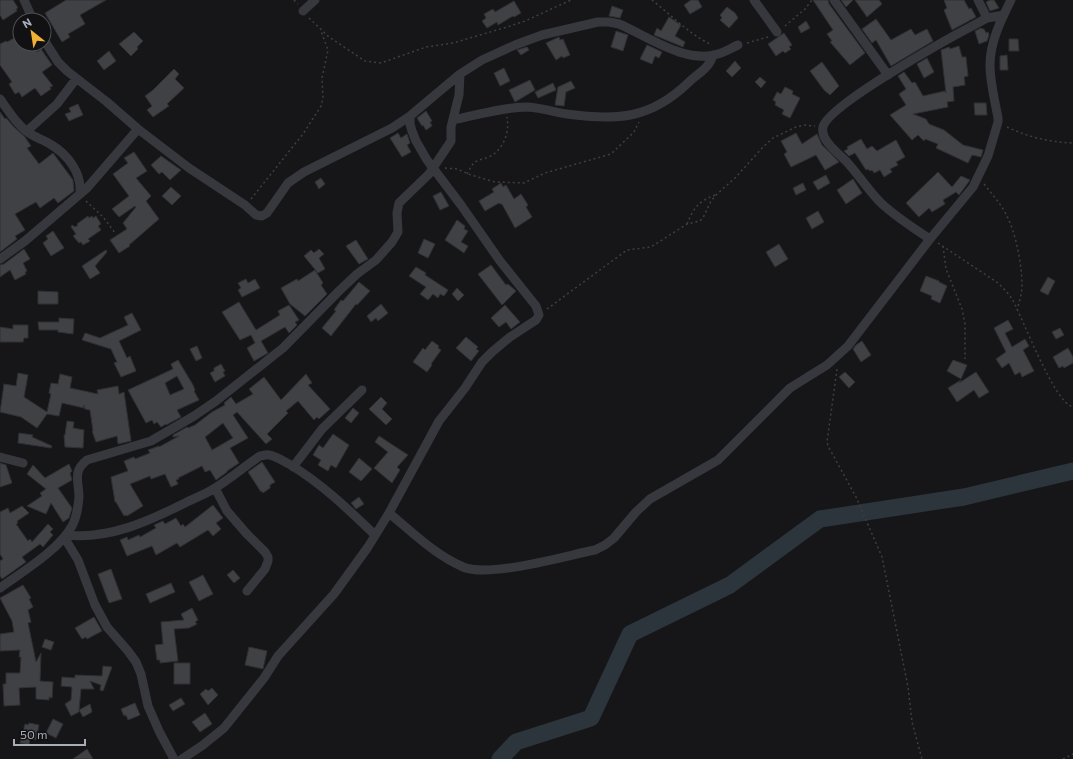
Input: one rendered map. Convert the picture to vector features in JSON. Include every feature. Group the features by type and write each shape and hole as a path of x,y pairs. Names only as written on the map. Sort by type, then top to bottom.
{"street":[{"path":"24,0 30,12"},
{"path":"303,11 315,0"},
{"path":"754,0 777,32"},
{"path":"834,0 888,74"},
{"path":"978,0 987,18"},
{"path":"389,513 424,542 445,557 464,567 489,570 514,567 595,550 605,545 614,538 636,512 650,499 718,460 790,388 838,356 864,326 930,238 963,200 979,177 988,156 998,122 991,83 990,65 992,48 1011,0"},
{"path":"930,238 910,226 882,203 827,141 823,133 823,128 825,123 832,115 864,90 888,74 987,18 1004,15"},
{"path":"52,52 58,62 76,79 107,102 138,129 190,168 245,205 256,215 262,216 267,213 288,183 304,172 386,131 410,116 460,74 482,60 542,35 598,22 609,22 619,24 684,54 713,51 720,54 738,44"},
{"path":"453,120 506,109 531,107 570,114 610,118 643,112 667,101 678,93 692,79 705,70 709,64 713,51"},
{"path":"0,588 51,550 65,536 72,526 77,513 79,495 78,471 80,465 87,460 151,441 175,428 216,401 283,348 357,274 376,260 392,242 398,232 397,213 399,203 423,181 434,168 451,141 450,133 459,95 460,74"},
{"path":"27,132 57,104 76,79"},
{"path":"0,99 27,132 60,150 68,158 76,171 79,180 80,194"},
{"path":"182,759 203,745 224,728 264,678 278,656 334,594 389,513 440,422 466,388 482,362 510,337 536,320 539,315 536,306 500,261 416,141 410,124 410,116"},
{"path":"0,259 25,241 80,194 113,159 138,129"},
{"path":"293,467 322,428 362,390"},
{"path":"65,536 90,535 116,531 128,527 170,510 215,488 260,456 268,454 293,467 338,500 375,535"},
{"path":"0,457 23,463"},
{"path":"215,488 232,518 268,557 265,568 258,579 247,591"},
{"path":"65,536 78,560 88,588 107,627 136,662 141,674 148,706 174,759"}],"path":[{"path":"294,0 329,37 365,61 381,63 426,47 453,43 513,25 571,0"},
{"path":"652,0 705,42 713,51"},
{"path":"738,44 769,37 796,18 812,0"},
{"path":"245,205 303,134 321,106 323,98 322,78 328,50 320,29"},
{"path":"467,174 476,162 491,156 502,145 508,128 506,109"},
{"path":"434,168 450,168 495,182 524,183 545,173 605,156 614,152 634,132 643,112"},
{"path":"998,122 1021,134 1046,141 1073,143"},
{"path":"539,315 619,255 632,249 651,247 687,224 700,221 716,195 736,177 759,151 773,138 796,127 804,125 823,128"},
{"path":"979,177 1007,215 1016,242 1022,287 1017,310"},
{"path":"80,194 115,233"},
{"path":"687,224 696,206 706,199 716,195"},
{"path":"930,238 998,283 1012,299 1059,396 1069,406 1073,407"},
{"path":"943,246 946,269 962,309 965,324 965,359"},
{"path":"838,356 827,442 856,497 882,557 908,687 912,722 922,759"},
{"path":"1064,759 1073,754"}],"building":[{"path":"0,0 13,0 18,8 16,9 17,11 12,12 12,14 3,20 0,15"},
{"path":"66,0 106,0 80,15 85,24 68,34 70,37 62,42 52,25 52,12 47,12"},
{"path":"691,0 698,0 702,7 690,14 684,5"},
{"path":"813,0 828,0 829,4 865,53 850,65 830,42 832,41 827,34 833,30"},
{"path":"841,0 853,0 846,7"},
{"path":"855,0 879,0 882,4 867,17"},
{"path":"944,0 964,0 976,17 952,30 944,10 947,8"},
{"path":"994,0 999,8 990,11 986,2"},
{"path":"514,1 521,13 498,25 497,22 487,28 482,21 486,18 484,14 493,9 495,12"},
{"path":"612,6 623,10 620,18 609,16"},
{"path":"727,7 735,13 738,18 729,28 720,20 722,18 720,15"},
{"path":"669,17 681,25 675,36 685,42 683,47 654,35 657,28 661,31"},
{"path":"876,19 891,40 911,29 915,35 927,29 933,41 891,66 876,40 872,43 862,29"},
{"path":"806,21 810,28 801,33 798,27"},
{"path":"981,28 984,29 986,33 988,32 989,35 987,41 979,44 975,31"},
{"path":"616,31 628,35 623,51 611,47"},
{"path":"134,32 143,41 131,56 119,44"},
{"path":"784,33 792,45 789,47 791,49 785,53 783,51 776,56 768,44"},
{"path":"559,37 560,40 563,39 570,55 563,58 562,56 556,60 546,43"},
{"path":"12,39 12,52 43,52 52,65 42,72 53,86 50,87 51,89 41,96 35,88 22,97 19,92 15,94 9,84 12,82 0,65 0,44 6,41 7,42"},
{"path":"1009,39 1018,39 1019,51 1009,51"},
{"path":"647,45 662,52 659,58 655,56 652,64 640,59"},
{"path":"959,46 962,57 966,57 968,76 964,77 965,85 953,87 954,101 947,102 948,107 913,114 926,119 929,124 944,130 963,145 983,150 981,157 972,155 968,163 936,148 938,144 925,139 924,141 918,135 912,140 890,115 906,105 899,94 906,89 898,76 904,72 912,83 915,82 923,96 945,91 946,93 941,50"},
{"path":"527,47 529,50 521,55 517,50"},
{"path":"109,51 116,61 104,70 97,61"},
{"path":"1007,55 1008,70 1000,70 1000,56"},
{"path":"927,58 934,72 924,78 917,64"},
{"path":"735,61 741,68 732,77 726,71"},
{"path":"822,62 839,86 830,95 824,90 810,71"},
{"path":"504,68 510,81 500,86 494,73"},
{"path":"174,69 179,74 175,79 184,88 167,104 169,106 153,117 147,110 152,106 145,96"},
{"path":"760,77 766,82 761,88 755,82"},
{"path":"530,80 535,90 515,102 509,90"},
{"path":"571,81 575,88 566,92 564,106 555,105 558,87"},
{"path":"553,83 556,90 538,98 535,92"},
{"path":"785,87 793,91 792,94 800,98 790,118 782,114 784,110 775,105 776,102 773,100 777,92 781,94"},
{"path":"974,103 986,103 987,115 975,115"},
{"path":"78,104 83,115 69,121 65,114 71,112 69,108"},
{"path":"426,111 432,121 430,122 432,126 426,130 417,118"},
{"path":"0,112 5,119 6,118 25,137 31,146 27,148 39,164 53,153 73,180 74,191 58,203 54,198 40,208 36,202 15,214 25,230 15,236 17,239 0,252"},
{"path":"398,133 401,138 407,134 410,143 407,145 411,152 402,157 390,138"},
{"path":"796,133 802,144 817,134 822,145 839,162 825,170 816,155 791,167 784,154 787,152 781,141"},
{"path":"861,139 867,149 872,146 877,151 896,140 905,157 896,162 898,165 890,169 892,172 884,177 880,170 874,173 872,170 866,170 855,153 849,156 844,151 848,149 847,147"},
{"path":"134,152 147,171 136,178 151,196 146,201 159,219 129,245 130,246 119,253 110,240 127,229 123,223 136,207 135,206 119,217 112,209 129,196 113,174 128,163 124,158"},
{"path":"161,156 181,170 170,180 162,172 159,174 151,165"},
{"path":"938,172 952,187 961,176 970,180 959,195 956,192 943,200 945,204 932,212 929,208 919,217 906,203"},
{"path":"826,175 830,183 818,190 813,182"},
{"path":"321,178 325,184 319,189 315,182"},
{"path":"853,179 862,193 846,204 837,190"},
{"path":"501,183 503,187 506,185 514,199 521,194 528,205 526,207 532,217 515,228 502,204 499,203 485,211 479,201 494,192 492,189"},
{"path":"803,183 806,190 796,195 793,188"},
{"path":"171,187 181,196 172,205 162,196"},
{"path":"441,192 449,206 440,210 433,196"},
{"path":"818,211 824,222 812,229 806,218"},
{"path":"88,216 89,218 92,216 93,218 96,216 101,224 98,226 101,230 88,239 90,241 83,245 73,236 76,234 71,227 72,225 75,227"},
{"path":"457,220 465,226 464,229 468,231 461,242 468,246 464,253 445,240"},
{"path":"53,231 64,248 51,256 43,243 48,239 46,236"},
{"path":"424,239 435,244 428,258 418,253"},
{"path":"356,240 368,259 359,264 346,246"},
{"path":"779,244 788,259 775,267 766,252"},
{"path":"24,249 30,259 23,263 27,271 25,272 26,274 15,280 10,270 0,277 0,265 4,264"},
{"path":"319,249 324,254 319,258 325,269 318,273 304,256 311,250 314,253"},
{"path":"106,250 107,252 95,266 100,273 90,279 82,266"},
{"path":"491,265 506,285 508,284 516,291 502,305 478,274"},
{"path":"416,267 426,273 425,275 448,290 444,296 440,294 438,298 433,294 428,300 420,294 426,287 409,276"},
{"path":"315,270 323,283 321,285 327,294 305,316 290,304 281,288 297,279 298,281"},
{"path":"926,276 947,286 940,303 931,299 932,296 920,291"},
{"path":"1048,277 1055,281 1048,295 1040,291"},
{"path":"246,279 248,283 255,279 260,288 242,297 238,290 241,288 238,283"},
{"path":"359,282 370,291 357,305 356,304 331,336 322,328 336,311 334,310 341,300 343,301"},
{"path":"457,288 464,295 458,301 452,294"},
{"path":"38,291 58,292 58,304 38,304"},
{"path":"239,302 256,330 280,315 278,311 289,305 299,320 295,322 297,325 289,333 285,327 261,341 268,353 254,361 247,348 255,343 251,335 240,340 222,312"},
{"path":"381,304 388,313 378,321 376,318 371,322 367,316"},
{"path":"505,305 520,322 511,329 506,322 499,327 491,318"},
{"path":"132,313 141,330 119,341 127,358 130,356 136,371 121,377 114,363 117,362 111,349 82,340 85,333 100,338 128,325 124,317"},
{"path":"59,318 74,319 73,334 58,332 58,330 39,330 38,322 59,322"},
{"path":"1008,320 1013,329 1005,333 1012,347 1025,339 1029,346 1023,350 1034,371 1022,377 1020,372 1015,375 1009,363 1002,368 996,359 1006,352 994,328"},
{"path":"13,325 28,325 28,338 24,338 23,342 0,342 0,327 13,329"},
{"path":"1060,328 1064,335 1056,339 1052,332"},
{"path":"466,337 478,347 476,349 479,351 471,361 456,348"},
{"path":"432,341 439,346 438,348 441,350 427,372 413,362 423,348 425,350"},
{"path":"862,341 871,355 861,362 853,349"},
{"path":"197,346 202,358 196,361 190,349"},
{"path":"1068,348 1073,357 1073,363 1064,368 1063,366 1059,368 1053,357"},
{"path":"178,360 193,385 194,391 199,400 177,410 181,417 166,425 161,427 157,422 154,424 152,420 146,423 128,390 173,369 171,364","holes":["177,376 184,389 170,395 165,383"]},
{"path":"953,360 967,365 961,379 947,371"},
{"path":"221,364 225,371 223,372 225,376 215,382 210,373 214,371 214,368"},
{"path":"845,372 855,382 849,388 839,377"},
{"path":"976,372 989,392 979,398 974,390 957,402 948,388"},
{"path":"18,373 28,375 24,397 47,412 51,394 49,393 51,383 58,384 60,374 72,377 70,388 98,394 97,390 118,386 119,394 124,392 131,441 118,444 117,436 96,442 92,431 90,410 85,409 84,405 84,408 62,403 59,416 47,414 37,428 21,417 0,412 4,384 16,386"},
{"path":"306,374 312,383 308,385 330,409 319,419 317,417 314,420 298,401 286,411 288,413 267,434 272,439 266,444 237,412 233,415 248,438 230,448 239,463 216,480 210,470 205,472 202,466 178,478 179,479 176,480 178,484 171,487 165,474 151,479 150,476 130,484 143,506 127,516 124,516 115,502 111,477 128,471 124,461 134,457 135,459 150,453 148,450 159,447 179,436 173,437 173,435 187,427 188,428 195,425 212,412 225,405 224,403 231,397 236,404 253,394 249,389 264,377 281,400","holes":["223,423 233,438 212,450 205,437"]},
{"path":"381,397 387,403 382,409 392,419 386,425 369,409"},
{"path":"353,408 359,413 351,423 345,418"},
{"path":"67,421 74,422 73,428 84,430 83,448 65,447 64,435"},
{"path":"19,433 33,435 32,437 52,446 51,448 18,443"},
{"path":"333,434 349,445 336,468 331,465 328,471 318,465 321,460 313,455 319,445 323,448"},
{"path":"379,436 408,455 397,467 400,470 392,483 374,468 388,452 375,442"},
{"path":"359,458 372,469 361,481 349,472"},
{"path":"262,462 275,482 263,493 248,472"},
{"path":"0,463 6,465 12,483 0,487"},
{"path":"69,464 72,471 70,473 72,480 58,488 72,508 69,518 63,522 51,503 46,514 27,506 42,496 40,493 46,489 27,474 33,465 45,478"},
{"path":"359,497 364,504 356,509 351,503"},
{"path":"213,505 223,518 216,523 221,529 213,536 208,530 180,547 177,543 156,555 152,546 127,556 120,540 127,537 128,540 139,535 140,537 156,528 154,525 163,521 165,524 176,518 181,526 183,524 185,527"},
{"path":"22,506 29,513 17,521 18,523 16,524 28,541 30,539 32,542 48,524 53,529 50,532 53,535 43,547 40,544 22,557 26,562 2,579 0,576 0,561 3,559 0,554 0,512 8,508 10,513"},
{"path":"111,569 122,599 109,603 98,574"},
{"path":"233,570 240,578 234,583 227,575"},
{"path":"203,575 213,594 199,601 189,582"},
{"path":"171,583 175,592 150,603 146,594"},
{"path":"23,585 31,598 29,599 33,607 28,610 31,622 28,623 36,662 41,653 40,681 53,682 52,698 49,697 49,700 36,699 36,687 19,688 20,705 4,706 3,684 6,684 6,673 20,673 21,657 19,657 20,650 0,651 0,634 14,632 12,621 0,598"},
{"path":"192,608 198,620 195,622 197,624 189,628 174,629 178,661 160,663 160,660 157,660 155,645 163,644 161,622 184,620 181,614"},
{"path":"94,617 102,631 87,639 86,637 82,639 75,628"},
{"path":"45,639 54,642 51,650 42,647"},
{"path":"249,647 267,651 263,669 245,665"},
{"path":"174,663 190,663 190,684 174,684"},
{"path":"103,666 112,667 103,691 100,690 101,685 90,681 94,689 81,689 79,712 71,716 65,704 71,700 72,687 61,686 62,677 75,678 75,675 102,676"},
{"path":"212,688 218,695 208,705 200,694 206,689 208,691"},
{"path":"181,698 185,704 173,711 169,705"},
{"path":"135,703 140,715 128,720 126,715 124,716 121,709"},
{"path":"90,704 92,712 83,717 79,710"},
{"path":"205,713 212,724 200,732 192,722"},
{"path":"53,719 63,724 56,738 46,733"},
{"path":"29,723 39,725 36,740 30,738 29,745 20,743 25,724 28,725"},
{"path":"87,749 93,759 73,759"}],"waterway":[{"path":"500,759 516,742 591,718 630,634 730,585 820,519 964,497 1073,471"}]}
